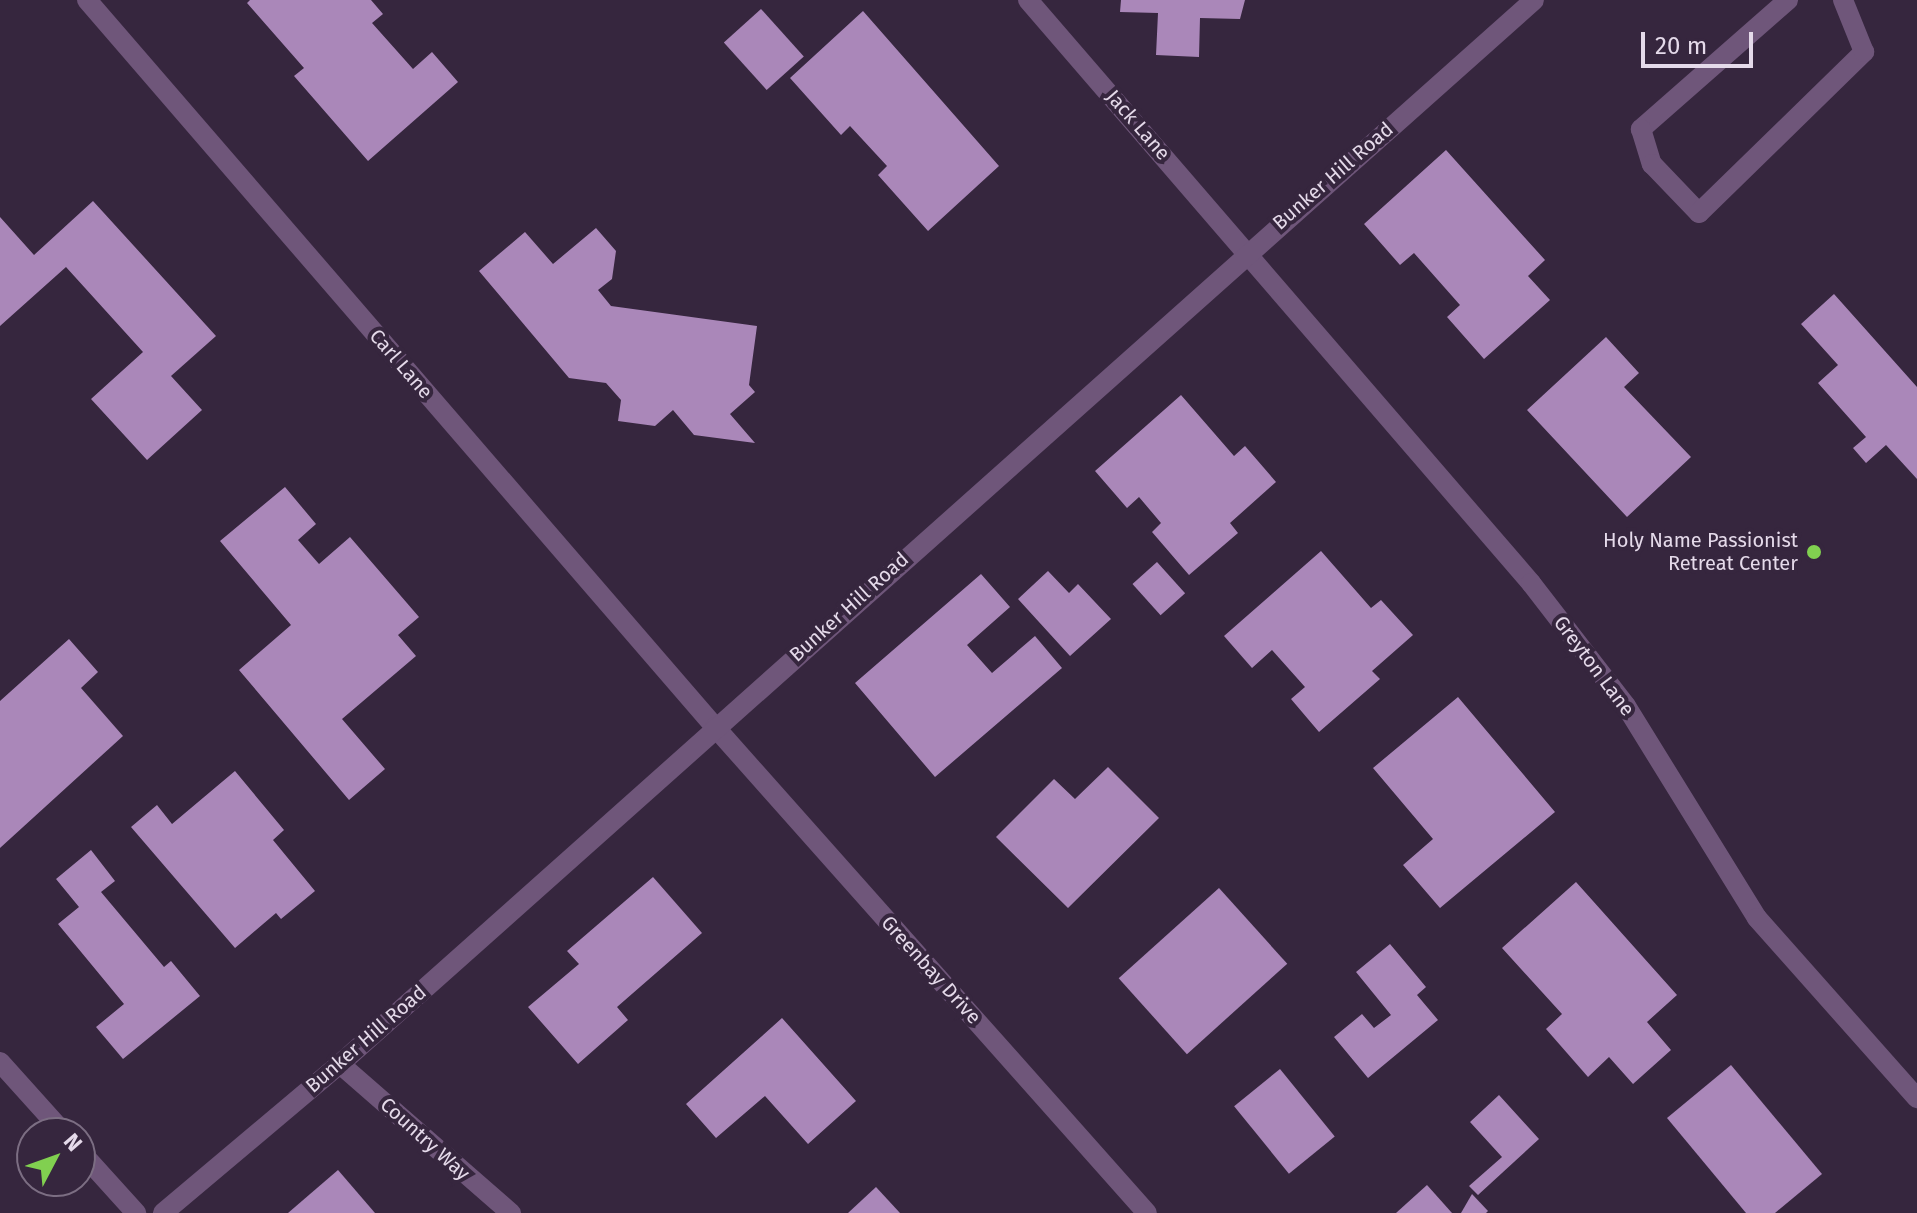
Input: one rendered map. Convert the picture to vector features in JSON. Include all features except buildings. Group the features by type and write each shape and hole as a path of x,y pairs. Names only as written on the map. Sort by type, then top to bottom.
{"street":[{"name":"Carl Lane","path":"87,0 715,727"},
{"name":"Jack Lane","path":"1028,0 1248,251"},
{"name":"Bunker Hill Road","path":"163,1213 340,1064 1248,251 1534,0"},
{"path":"1788,0 1641,129 1652,164 1699,213 1864,52 1843,0"},
{"name":"Greyton Lane","path":"1248,251 1531,583 1626,706 1757,918 1917,1098"},
{"name":"Greenbay Drive","path":"715,727 1147,1213"},
{"path":"0,1062 50,1117"},
{"name":"Country Way","path":"340,1064 511,1213"},
{"path":"96,1169 136,1213"}],"place":[{"name":"Holy Name Passionist Retreat Center","path":"1814,552"}]}
